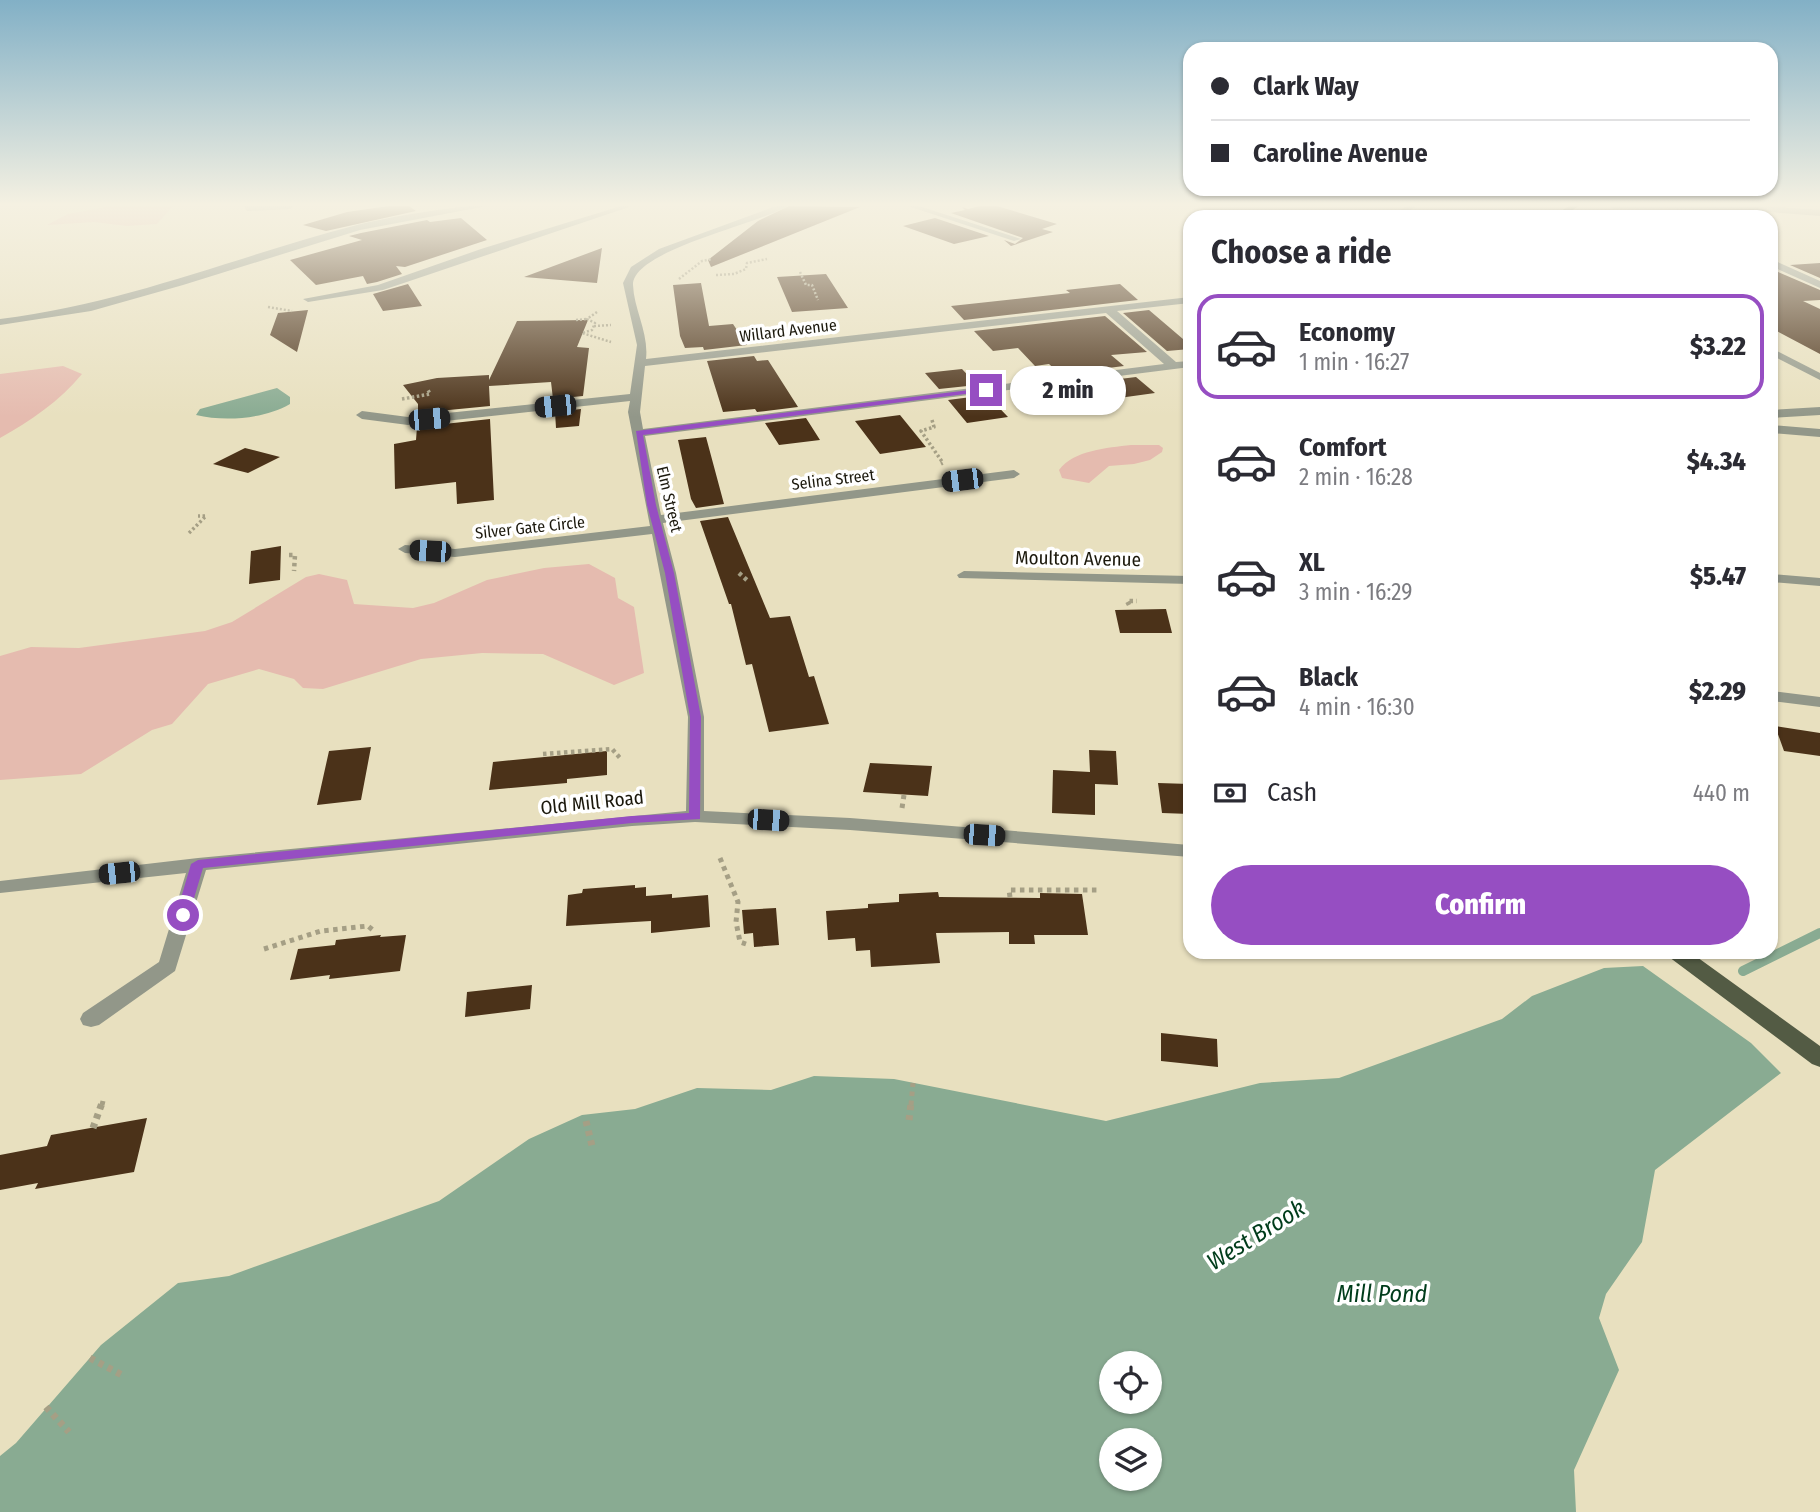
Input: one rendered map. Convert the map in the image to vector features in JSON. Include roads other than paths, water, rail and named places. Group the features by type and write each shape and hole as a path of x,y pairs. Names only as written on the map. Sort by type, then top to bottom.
{"main road":[{"path":"1686,959 1820,1058"}],"street":[{"path":"0,322 73,310 190,277"},
{"path":"308,299 380,288 412,277"},
{"name":"Elm Street","path":"631,277 628,283 642,345 635,397 638,433 670,573 696,717 695,816"},
{"path":"1802,277 1820,285"},
{"name":"Willard Avenue","path":"640,363 1183,301"},
{"path":"1108,309 1173,366"},
{"path":"1778,355 1820,377"},
{"path":"638,433 1183,365"},
{"path":"362,415 408,421 635,397"},
{"path":"1778,414 1820,411"},
{"path":"1807,413 1820,422"},
{"path":"1778,430 1820,433"},
{"name":"Selina Street","path":"657,525 1014,474"},
{"name":"Silver Gate Circle","path":"405,549 455,553 657,525"},
{"name":"Moulton Avenue","path":"964,575 1183,580"},
{"path":"1778,579 1820,582"},
{"path":"1778,697 1820,702"},
{"name":"Old Mill Road","path":"0,887 198,864 695,816 850,824 1183,850"},
{"path":"91,1019 168,966 198,864"}],"water":[{"path":"277,388 290,397 290,404 268,413 232,419 196,415 200,409"},
{"name":"Mill Pond","path":"1643,966 1751,1043 1781,1073 1655,1170 1642,1242 1606,1294 1599,1318 1619,1370 1574,1470 1576,1512 0,1512 0,1456 16,1443 101,1345 178,1283 229,1276 439,1201 529,1139 582,1115 635,1109 697,1088 771,1090 814,1076 894,1079 1106,1121 1260,1083 1339,1078 1502,1019 1532,996 1604,968"}],"waterway":[{"name":"West Brook","path":"1778,954 1820,933"},
{"name":"West Brook","path":"1743,971 1767,959"}]}
